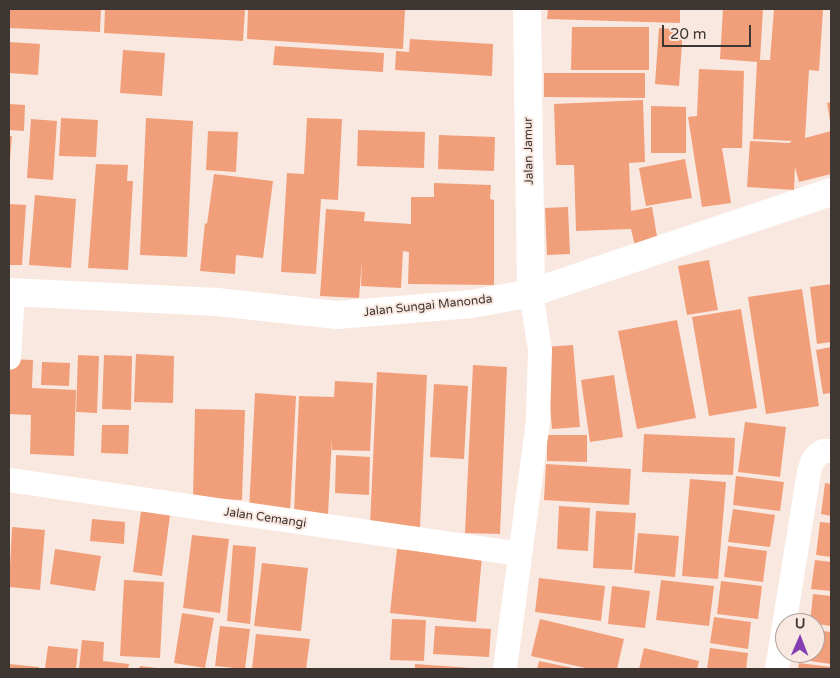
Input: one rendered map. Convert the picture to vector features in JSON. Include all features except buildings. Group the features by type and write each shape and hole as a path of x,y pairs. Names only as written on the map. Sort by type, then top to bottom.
{"street":[{"name":"Jalan Jamur","path":"527,9 531,293"},
{"name":"Jalan Sungai Manonda","path":"11,292 217,302 337,315 472,304 531,293 831,192"},
{"path":"9,358 11,292"},
{"path":"505,669 538,421 540,350 531,293"},
{"path":"777,669 809,472 818,454 823,451 831,451"},
{"name":"Jalan Cemangi","path":"9,480 520,554"}]}
